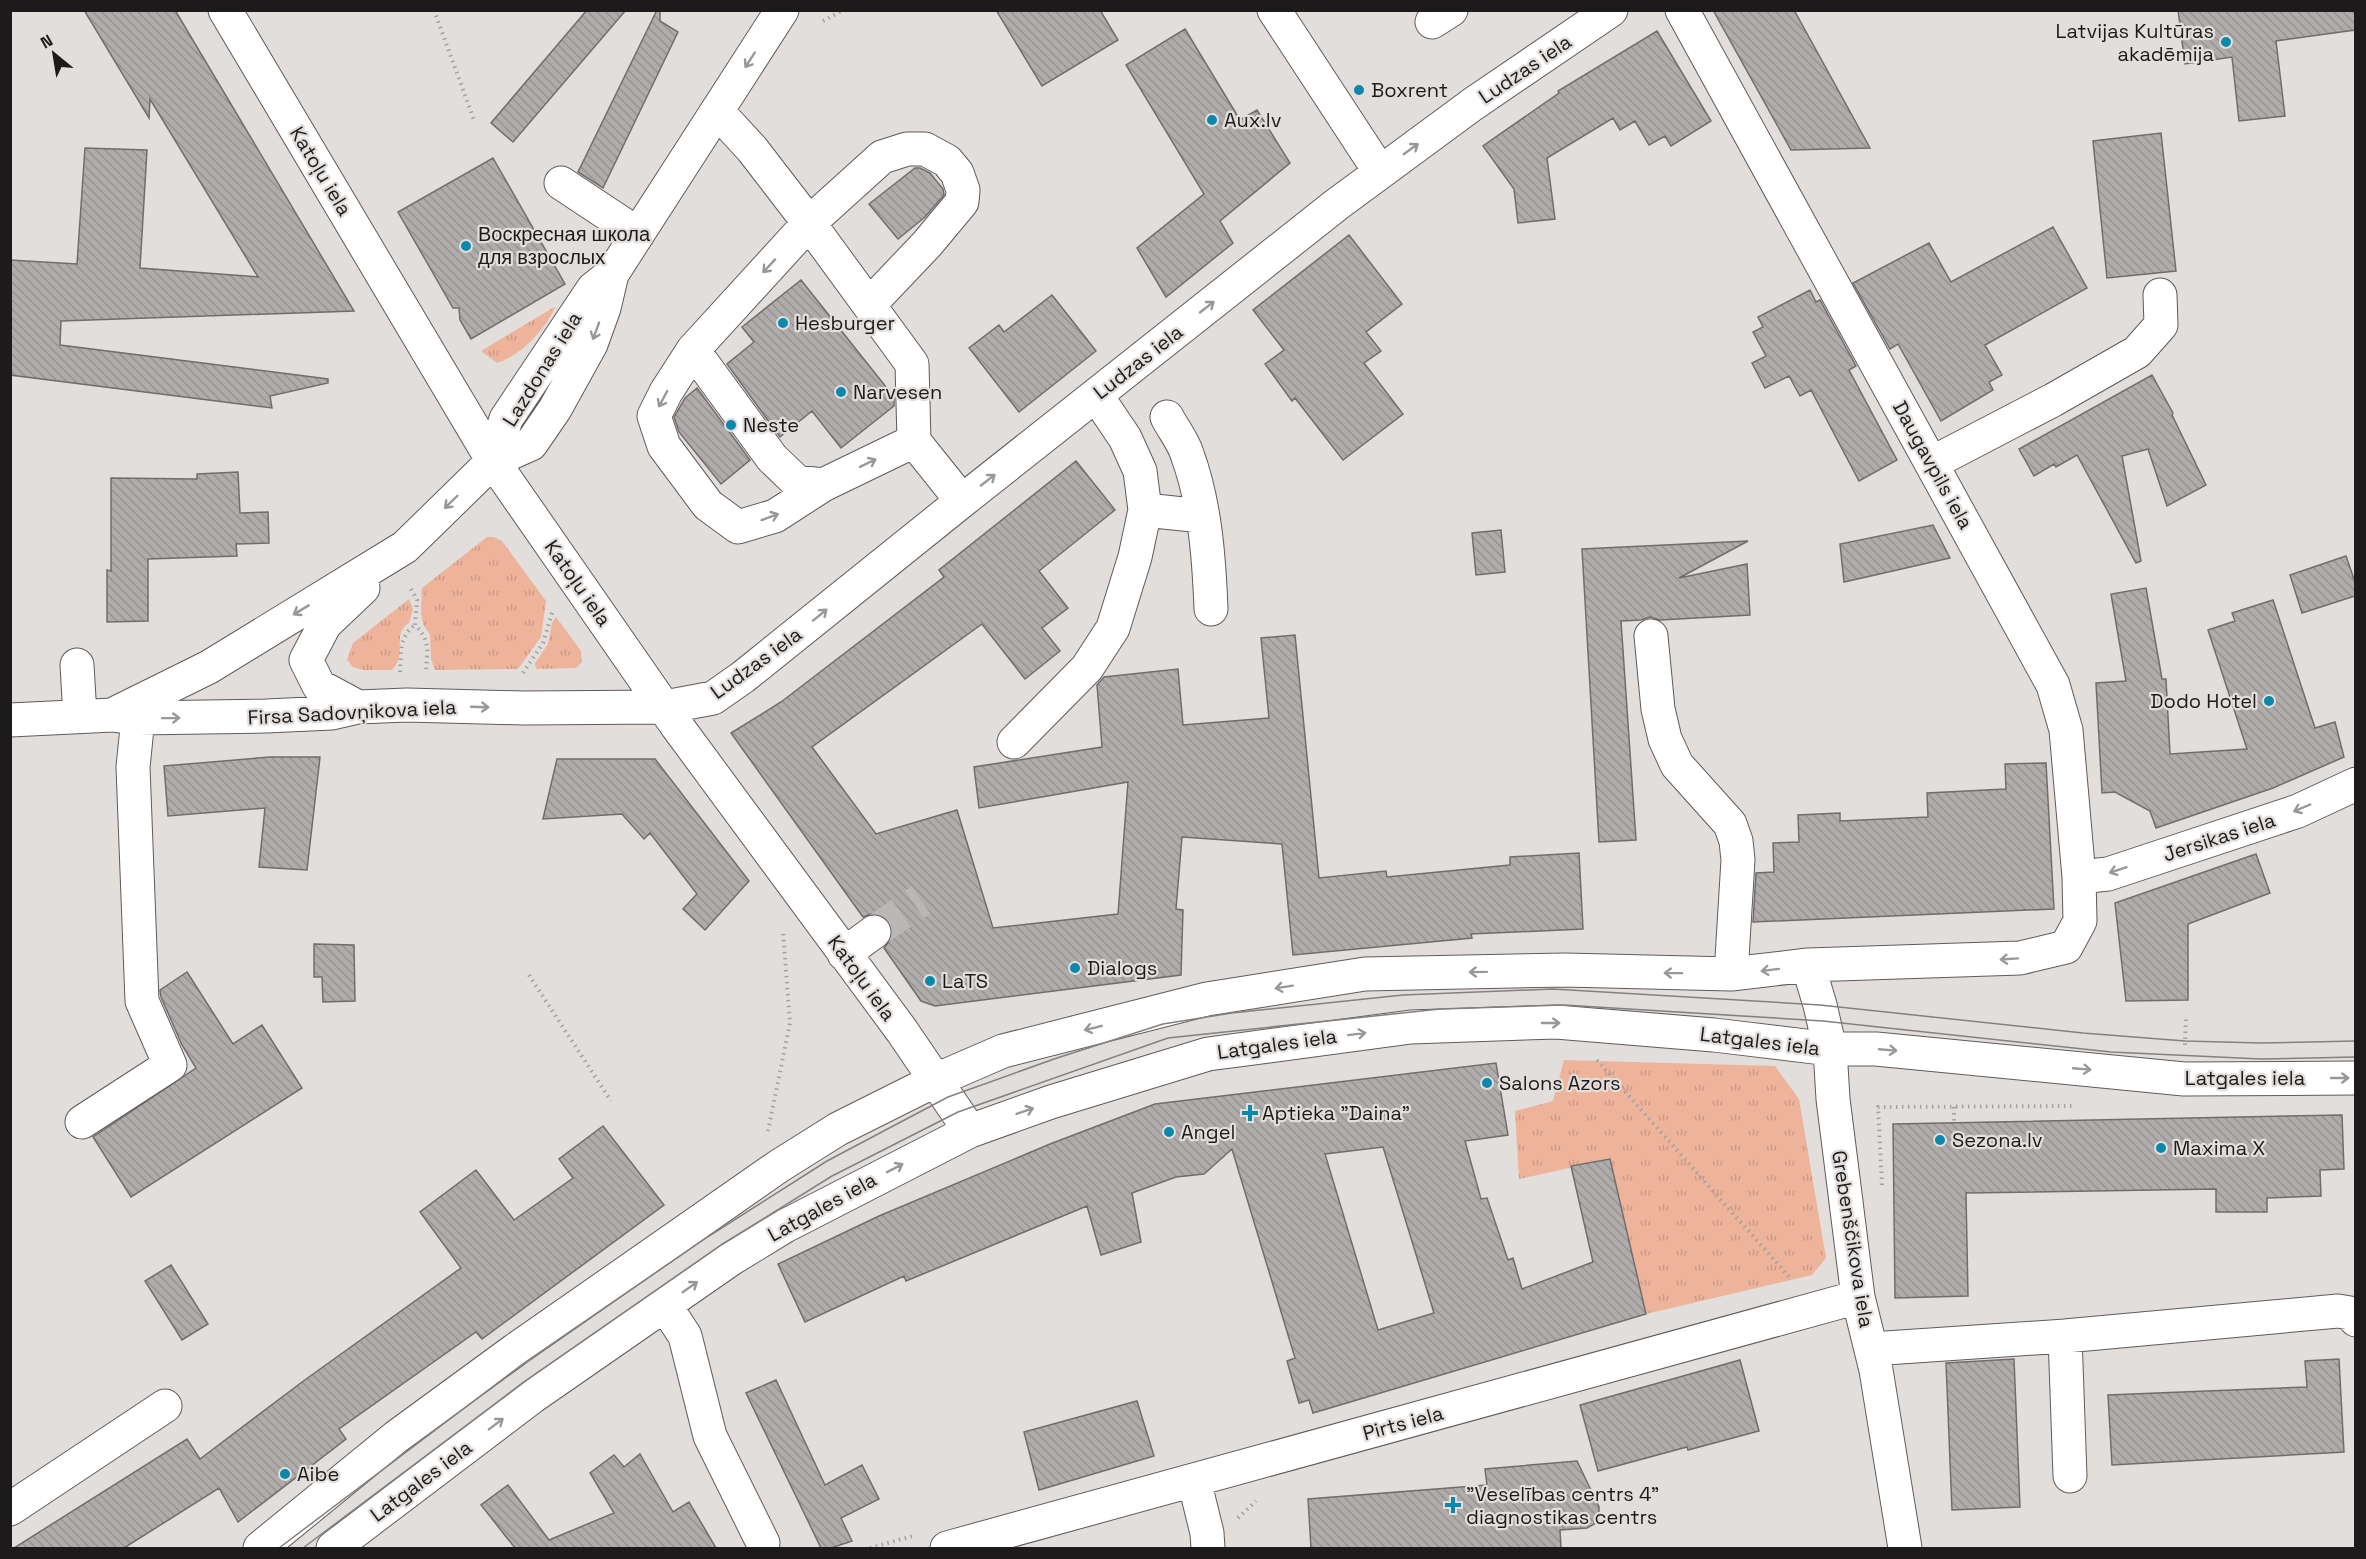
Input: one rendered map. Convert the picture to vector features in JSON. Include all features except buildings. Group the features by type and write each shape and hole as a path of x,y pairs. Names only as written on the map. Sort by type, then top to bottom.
{"street":[{"name":"Katoļu iela","path":"225,10 493,461 664,707 936,1080 970,1131"},
{"name":"Lazdonas iela","path":"493,461 506,419 593,289 612,274 782,10"},
{"path":"1274,10 1380,172"},
{"name":"Ludzas iela","path":"664,707 713,698 743,677 962,501 1380,172 1473,104 1611,10"},
{"name":"Daugavpils iela","path":"1682,10 2053,685 2066,730 2079,876 2080,921 2066,947 2047,953 2011,959 1808,965"},
{"path":"717,111 752,149 912,364 914,441 962,501"},
{"path":"869,305 927,244 962,202 963,189 957,173 947,161 925,149 907,149 882,157 809,223 693,350 654,416 664,446 708,505 738,527 775,516 823,485 914,441"},
{"path":"561,183 638,234"},
{"path":"1932,463 2053,400 2138,352 2161,326 2160,295"},
{"path":"693,350 772,458 797,482 823,485"},
{"path":"1014,742 1087,668 1113,628 1135,556 1145,510 1140,471 1125,438 1096,395"},
{"path":"1167,417 1187,451 1202,516 1209,563 1211,609"},
{"name":"Firsa Sadovņikova iela","path":"125,717 405,548 493,461"},
{"path":"1145,510 1202,516"},
{"path":"358,707 319,686 306,660 325,624 405,548"},
{"path":"1651,636 1658,709 1665,739 1677,765 1730,824 1737,841 1738,860 1731,974"},
{"path":"77,665 80,716"},
{"name":"Firsa Sadovņikova iela","path":"10,720 80,716 266,716 332,713 358,707 407,705 524,708 664,707"},
{"path":"82,1122 170,1065 142,1001 133,767 125,717"},
{"name":"Jersikas iela","path":"2079,876 2108,874 2287,814 2355,784"},
{"path":"844,954 874,932"},
{"path":"260,1548 406,1430 515,1350 779,1166 838,1129 936,1080 1002,1051 1207,999 1365,975 1565,970 1731,974 1808,965"},
{"name":"Grebenščikova iela","path":"1808,965 1830,1049 1833,1099 1858,1297 1871,1349 1905,1548"},
{"name":"Latgales iela","path":"333,1548 532,1397 731,1259 816,1210 970,1131 1051,1102 1208,1054 1411,1027 1556,1022 1714,1035 1830,1049 1876,1049 2184,1079 2355,1078"},
{"name":"Pirts iela","path":"947,1548 1858,1297"},
{"path":"1871,1349 2065,1336 2338,1311 2350,1314 2355,1320"},
{"path":"672,1316 685,1336 710,1436 763,1542"},
{"path":"2065,1336 2070,1476"},
{"path":"10,1509 165,1406"},
{"path":"1194,1480 1206,1536"}],"path":[{"path":"434,10 474,120"},
{"path":"823,21 843,10"},
{"path":"411,589 417,600 415,624 424,634 428,646 426,676"},
{"path":"521,676 543,643 549,618 555,605"},
{"path":"400,676 403,639 407,630 415,624"},
{"path":"767,1135 790,1023 783,929"},
{"path":"529,975 611,1101"},
{"path":"1596,1058 1802,1291 1809,1311"},
{"path":"1878,1107 2084,1106"},
{"path":"1954,1107 1954,1123"},
{"path":"1206,1536 1240,1518 1261,1495"}],"green space":[{"path":"556,306 539,333 516,354 497,363 481,351"},
{"path":"487,537 494,537 502,541 546,601 541,637 518,669 435,670 431,659 430,635 423,624 421,614 422,588"},
{"path":"409,599 413,609 409,623 404,627 400,636 398,662 392,670 363,670 353,667 347,660 353,643"},
{"path":"556,617 581,651 582,662 576,668 536,669 535,663 548,644 552,623"},
{"path":"1564,1060 1775,1066 1799,1099 1826,1258 1812,1275 1646,1314 1610,1159 1519,1179 1515,1111 1553,1101"}],"tunnel":[{"path":"874,932 921,900"}],"tram line":[{"path":"279,1548 524,1363 709,1236 827,1161 948,1097 1057,1058 1163,1024 1232,1013 1403,995 1553,989 1820,1005 2083,1033 2185,1041 2261,1043 2356,1041"},
{"path":"303,1548 527,1380 721,1245 832,1176 958,1112 1168,1038 1440,1009 1564,1005 1823,1021 2111,1052 2261,1059 2356,1057"}],"place":[{"name":"Latvijas Kultūras akadēmija","path":"2226,42"},
{"name":"Boxrent","path":"1359,90"},
{"name":"Aux.lv","path":"1212,120"},
{"name":"Воскресная школа для взрослых","path":"466,246"},
{"name":"Hesburger","path":"783,323"},
{"name":"Narvesen","path":"841,392"},
{"name":"Neste","path":"731,425"},
{"name":"Dodo Hotel","path":"2269,701"},
{"name":"Dialogs","path":"1075,968"},
{"name":"LaTS","path":"930,981"},
{"name":"Salons Azors","path":"1487,1083"},
{"name":"Aptieka \"Daina\"","path":"1250,1113"},
{"name":"Angel","path":"1169,1132"},
{"name":"Sezona.lv","path":"1940,1140"},
{"name":"Maxima X","path":"2161,1148"},
{"name":"Aibe","path":"285,1474"},
{"name":"\"Veselības centrs 4\" diagnostikas centrs","path":"1453,1505"}]}
